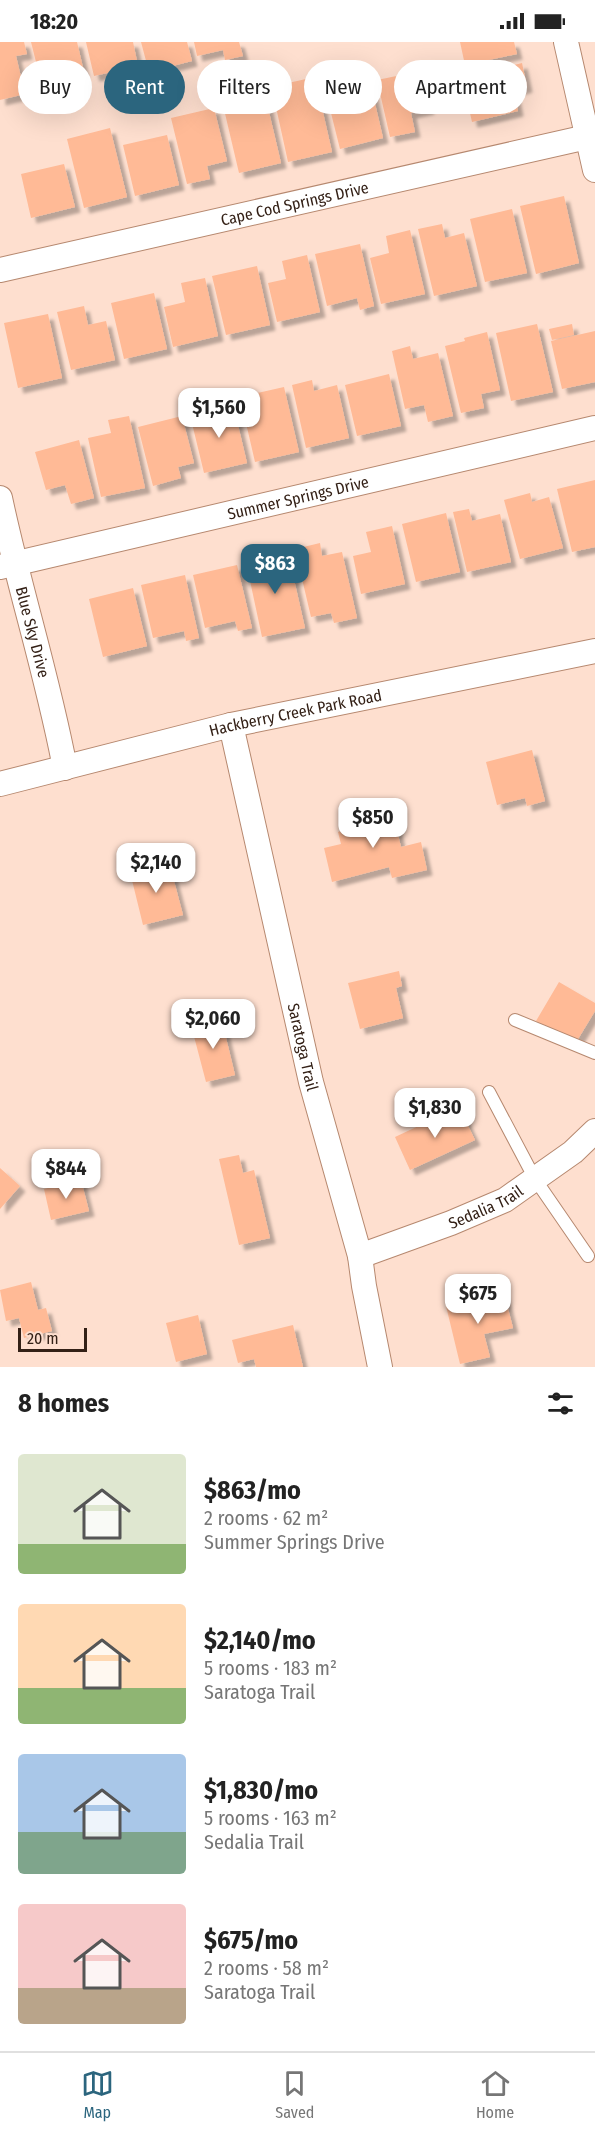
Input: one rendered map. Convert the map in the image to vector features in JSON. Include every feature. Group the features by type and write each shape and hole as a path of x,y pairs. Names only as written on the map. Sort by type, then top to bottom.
{"street":[{"path":"566,42 595,170"},
{"name":"Cape Cod Springs Drive","path":"0,270 587,137"},
{"name":"Summer Springs Drive","path":"7,565 595,428"},
{"name":"Blue Sky Drive","path":"0,498 7,565 56,723 65,768"},
{"name":"Hackberry Creek Park Road","path":"0,784 231,725 595,651"},
{"name":"Saratoga Trail","path":"231,725 314,1092 360,1256 363,1286 380,1367"},
{"name":"Sedalia Trail","path":"360,1256 402,1243 505,1200 573,1152 595,1131"}],"lane":[{"path":"515,1020 595,1053"},
{"path":"489,1092 535,1179 588,1256"}],"building":[{"path":"0,42 24,42 27,54 16,56 18,96 0,100"},
{"path":"31,42 77,42 81,60 36,60"},
{"path":"86,42 133,42 137,60 104,60 104,74 94,76"},
{"path":"141,42 187,42 192,61 185,63 185,60 146,60"},
{"path":"194,42 239,42 243,56 225,60 223,50 197,56"},
{"path":"460,42 514,42 517,54 489,60 464,60"},
{"path":"394,77 394,114 411,114 415,132 390,137 382,102 382,79"},
{"path":"304,79 304,114 323,114 332,152 288,162 278,114 292,114 292,82"},
{"path":"197,112 197,114 215,114 227,161 207,166 210,179 187,184 171,118"},
{"path":"225,114 269,114 281,163 239,173"},
{"path":"331,114 377,114 383,138 340,149"},
{"path":"470,114 505,114 472,122"},
{"path":"110,128 127,197 84,208 67,139"},
{"path":"167,135 179,185 135,196 123,145"},
{"path":"64,164 75,207 31,218 21,174"},
{"path":"564,196 579,263 536,274 520,206"},
{"path":"512,209 527,273 485,282 470,219"},
{"path":"442,224 445,238 464,233 477,286 434,296 418,229"},
{"path":"410,230 425,294 381,304 370,258 389,253 386,236"},
{"path":"360,244 374,306 360,310 357,298 327,306 315,254"},
{"path":"307,255 320,312 277,322 268,283 286,279 282,261"},
{"path":"257,266 270,325 226,335 212,276"},
{"path":"205,278 218,336 173,347 164,307 185,302 181,283"},
{"path":"154,293 167,349 124,359 111,303"},
{"path":"84,306 88,325 106,321 115,360 71,370 57,312"},
{"path":"48,314 62,378 18,388 4,323"},
{"path":"537,324 553,392 511,401 496,333"},
{"path":"572,324 574,335 552,340 549,329"},
{"path":"595,331 595,382 562,389 551,341"},
{"path":"487,332 500,390 481,394 484,408 461,413 445,346"},
{"path":"410,346 413,359 438,353 453,416 428,422 424,405 405,409 392,351"},
{"path":"389,374 401,426 357,436 345,385"},
{"path":"312,380 314,391 337,385 349,438 306,448 292,385"},
{"path":"284,387 299,452 255,462 240,397"},
{"path":"233,404 247,463 204,473 190,415"},
{"path":"129,416 145,488 101,497 88,438 111,433 108,420"},
{"path":"182,416 194,463 178,467 181,478 153,486 138,427"},
{"path":"79,440 94,498 71,504 65,485 46,490 35,452"},
{"path":"595,480 595,547 572,552 557,489"},
{"path":"530,493 532,502 549,497 563,548 520,559 504,500"},
{"path":"469,509 472,521 500,514 511,562 467,572 453,512"},
{"path":"446,513 460,572 416,582 402,524"},
{"path":"392,526 405,584 361,594 353,556 371,552 366,532"},
{"path":"320,543 322,556 342,552 357,618 334,623 331,613 311,617 295,549"},
{"path":"288,553 305,628 262,637 246,562"},
{"path":"237,565 252,628 238,631 235,621 205,628 193,575"},
{"path":"185,575 199,638 186,641 184,631 153,638 141,585"},
{"path":"133,588 147,646 103,657 89,599"},
{"path":"532,750 545,801 527,806 525,798 497,805 486,762"},
{"path":"392,809 401,847 421,842 427,870 392,878 389,867 332,882 324,848 341,844 338,832 350,828 348,820"},
{"path":"169,862 183,915 143,925 130,872"},
{"path":"399,971 402,986 396,988 403,1018 360,1029 348,983"},
{"path":"559,982 595,1003 595,1011 575,1044 536,1021"},
{"path":"221,1017 235,1075 206,1082 191,1025"},
{"path":"459,1107 475,1140 410,1170 395,1137"},
{"path":"239,1155 243,1173 254,1170 270,1238 239,1245 219,1159"},
{"path":"0,1168 20,1186 0,1209"},
{"path":"81,1180 89,1211 51,1220 44,1189"},
{"path":"31,1282 38,1310 46,1308 52,1331 24,1338 19,1318 6,1321 0,1290"},
{"path":"504,1293 513,1328 484,1334 490,1357 460,1364 446,1306"},
{"path":"198,1315 207,1354 176,1362 166,1323"},
{"path":"293,1325 303,1367 256,1367 254,1359 238,1363 232,1340"}]}
